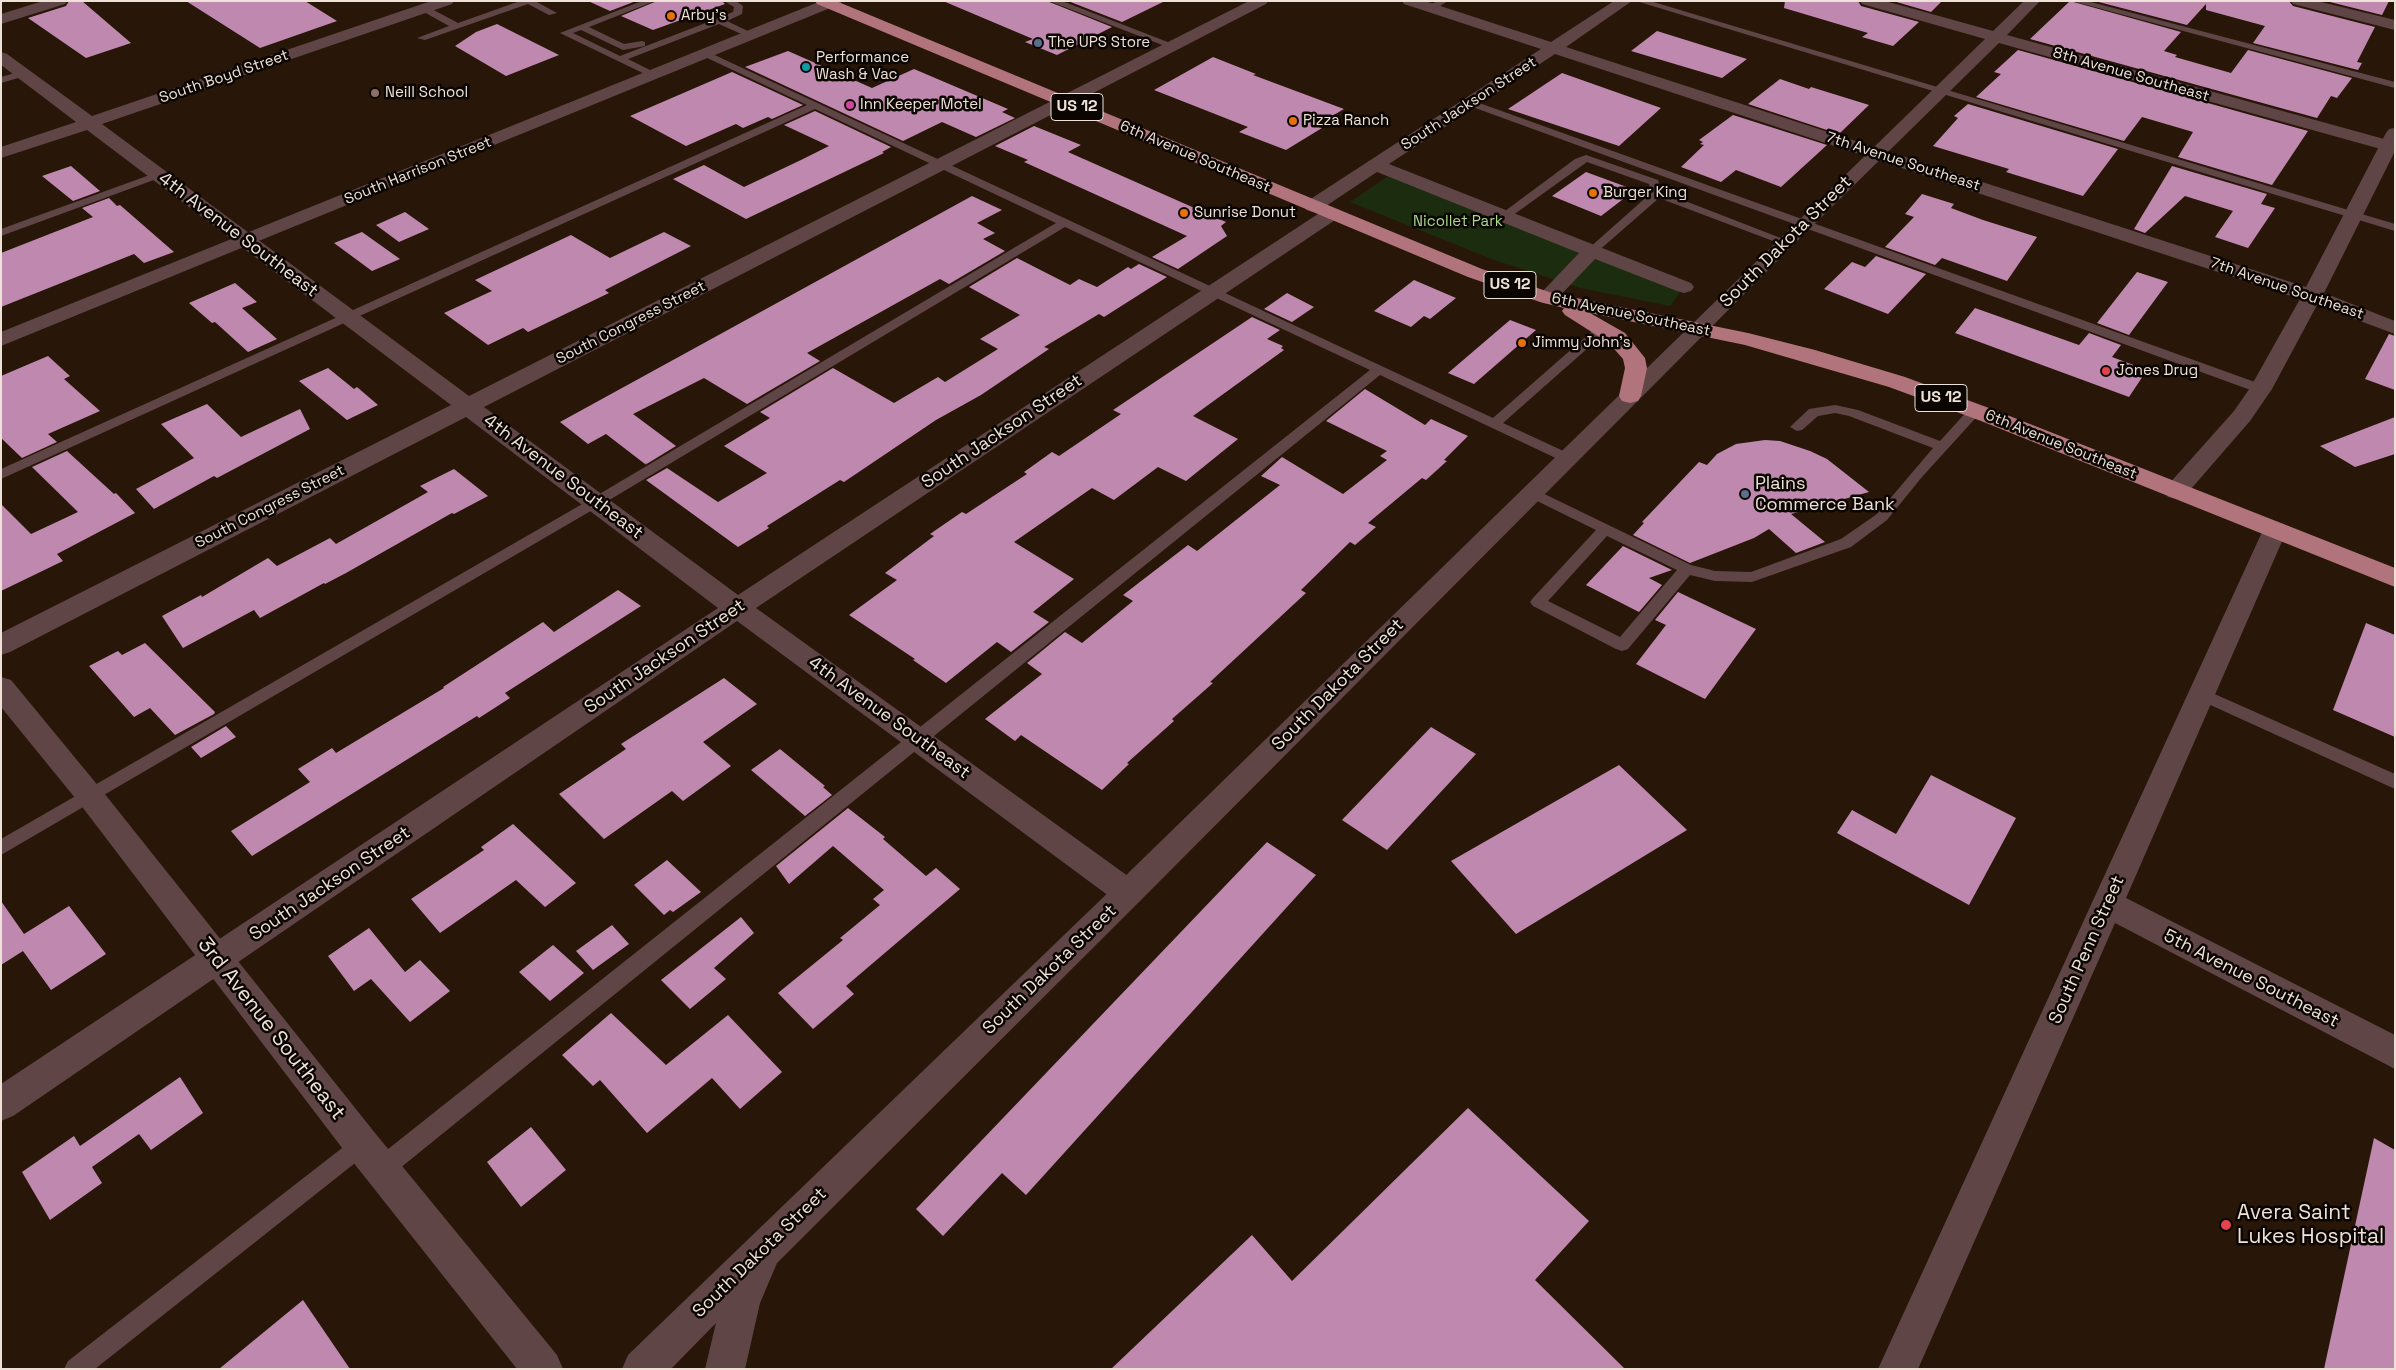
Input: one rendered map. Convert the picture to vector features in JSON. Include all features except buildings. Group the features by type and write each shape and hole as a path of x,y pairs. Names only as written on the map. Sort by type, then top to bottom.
{"highway":[{"name":"6th Avenue Southeast","path":"829,2 1063,102 1475,273 1546,297 1807,354 1897,382 2176,490 2395,578"},
{"path":"1546,297 1616,338 1634,358 1636,368 1630,396"}],"street":[{"path":"1,18 60,1"},
{"name":"South Boyd Street","path":"1,153 448,1"},
{"name":"South Congress Street","path":"1,645 1260,1"},
{"name":"7th Avenue Southeast","path":"1409,1 1438,5 1555,48 2312,296 2395,328"},
{"name":"South Jackson Street","path":"1,1104 737,608 1211,293 1322,210 1375,165 1625,1"},
{"name":"8th Avenue Southeast","path":"1867,1 2393,142"},
{"name":"South Dakota Street","path":"642,1369 1128,892 1785,242 2033,1"},
{"path":"2298,1 2395,25"},
{"name":"South Harrison Street","path":"1,340 751,36 829,2"},
{"path":"392,6 408,14"},
{"name":"4th Avenue Southeast","path":"1,58 12,77 88,124 158,175 737,608 1128,892"},
{"path":"2176,490 2242,416 2260,389 2312,296 2352,215 2393,142"},
{"path":"1375,165 1684,287"},
{"path":"1546,297 1592,251"},
{"name":"South Penn Street","path":"1908,1364 2108,904 2274,530"},
{"name":"3rd Avenue Southeast","path":"1,687 90,796 216,960 372,1157 543,1369"},
{"name":"5th Avenue Southeast","path":"2108,904 2395,1053"},
{"path":"725,1369 741,1301 764,1250"}],"lane":[{"path":"422,38 528,1 552,13"},
{"path":"651,1 565,33 654,75"},
{"path":"620,60 737,14 739,6 728,1"},
{"path":"1053,1 1173,46"},
{"path":"1640,1 2395,228"},
{"path":"2076,1 2395,85"},
{"path":"425,9 457,26"},
{"path":"581,27 623,47 633,47 697,22 716,22 751,36"},
{"path":"706,54 1065,222 1211,293 1567,458"},
{"path":"1471,103 2260,389"},
{"path":"1,475 816,105"},
{"path":"1505,216 1579,161 1586,158 1654,182 1657,194"},
{"path":"1,233 158,175"},
{"path":"1657,194 1785,242"},
{"path":"1592,251 1657,194"},
{"path":"1,848 596,502 1065,222"},
{"path":"1494,424 1602,329"},
{"path":"76,1369 372,1157 917,738 1378,370"},
{"path":"1797,426 1814,412 1835,410 1853,413 1942,447"},
{"path":"1532,493 1687,569 1715,576 1752,578 1846,542 1882,517 1975,411"},
{"path":"1605,529 1538,602 1622,646 1687,569"},
{"path":"2201,694 2395,782"}],"green space":[{"name":"Nicollet Park","path":"1394,172 1684,287 1670,306 1580,288 1494,260 1350,202"}],"place":[{"name":"Arby's","path":"671,16"},
{"name":"The UPS Store","path":"1038,43"},
{"name":"Performance Wash & Vac","path":"806,67"},
{"name":"Neill School","path":"375,93"},
{"name":"Inn Keeper Motel","path":"850,105"},
{"name":"Pizza Ranch","path":"1293,121"},
{"name":"Burger King","path":"1593,193"},
{"name":"Sunrise Donut","path":"1184,213"},
{"name":"Jimmy John's","path":"1522,343"},
{"name":"Jones Drug","path":"2106,371"},
{"name":"Plains Commerce Bank","path":"1745,494"},
{"name":"Avera Saint Lukes Hospital","path":"2226,1225"}]}
